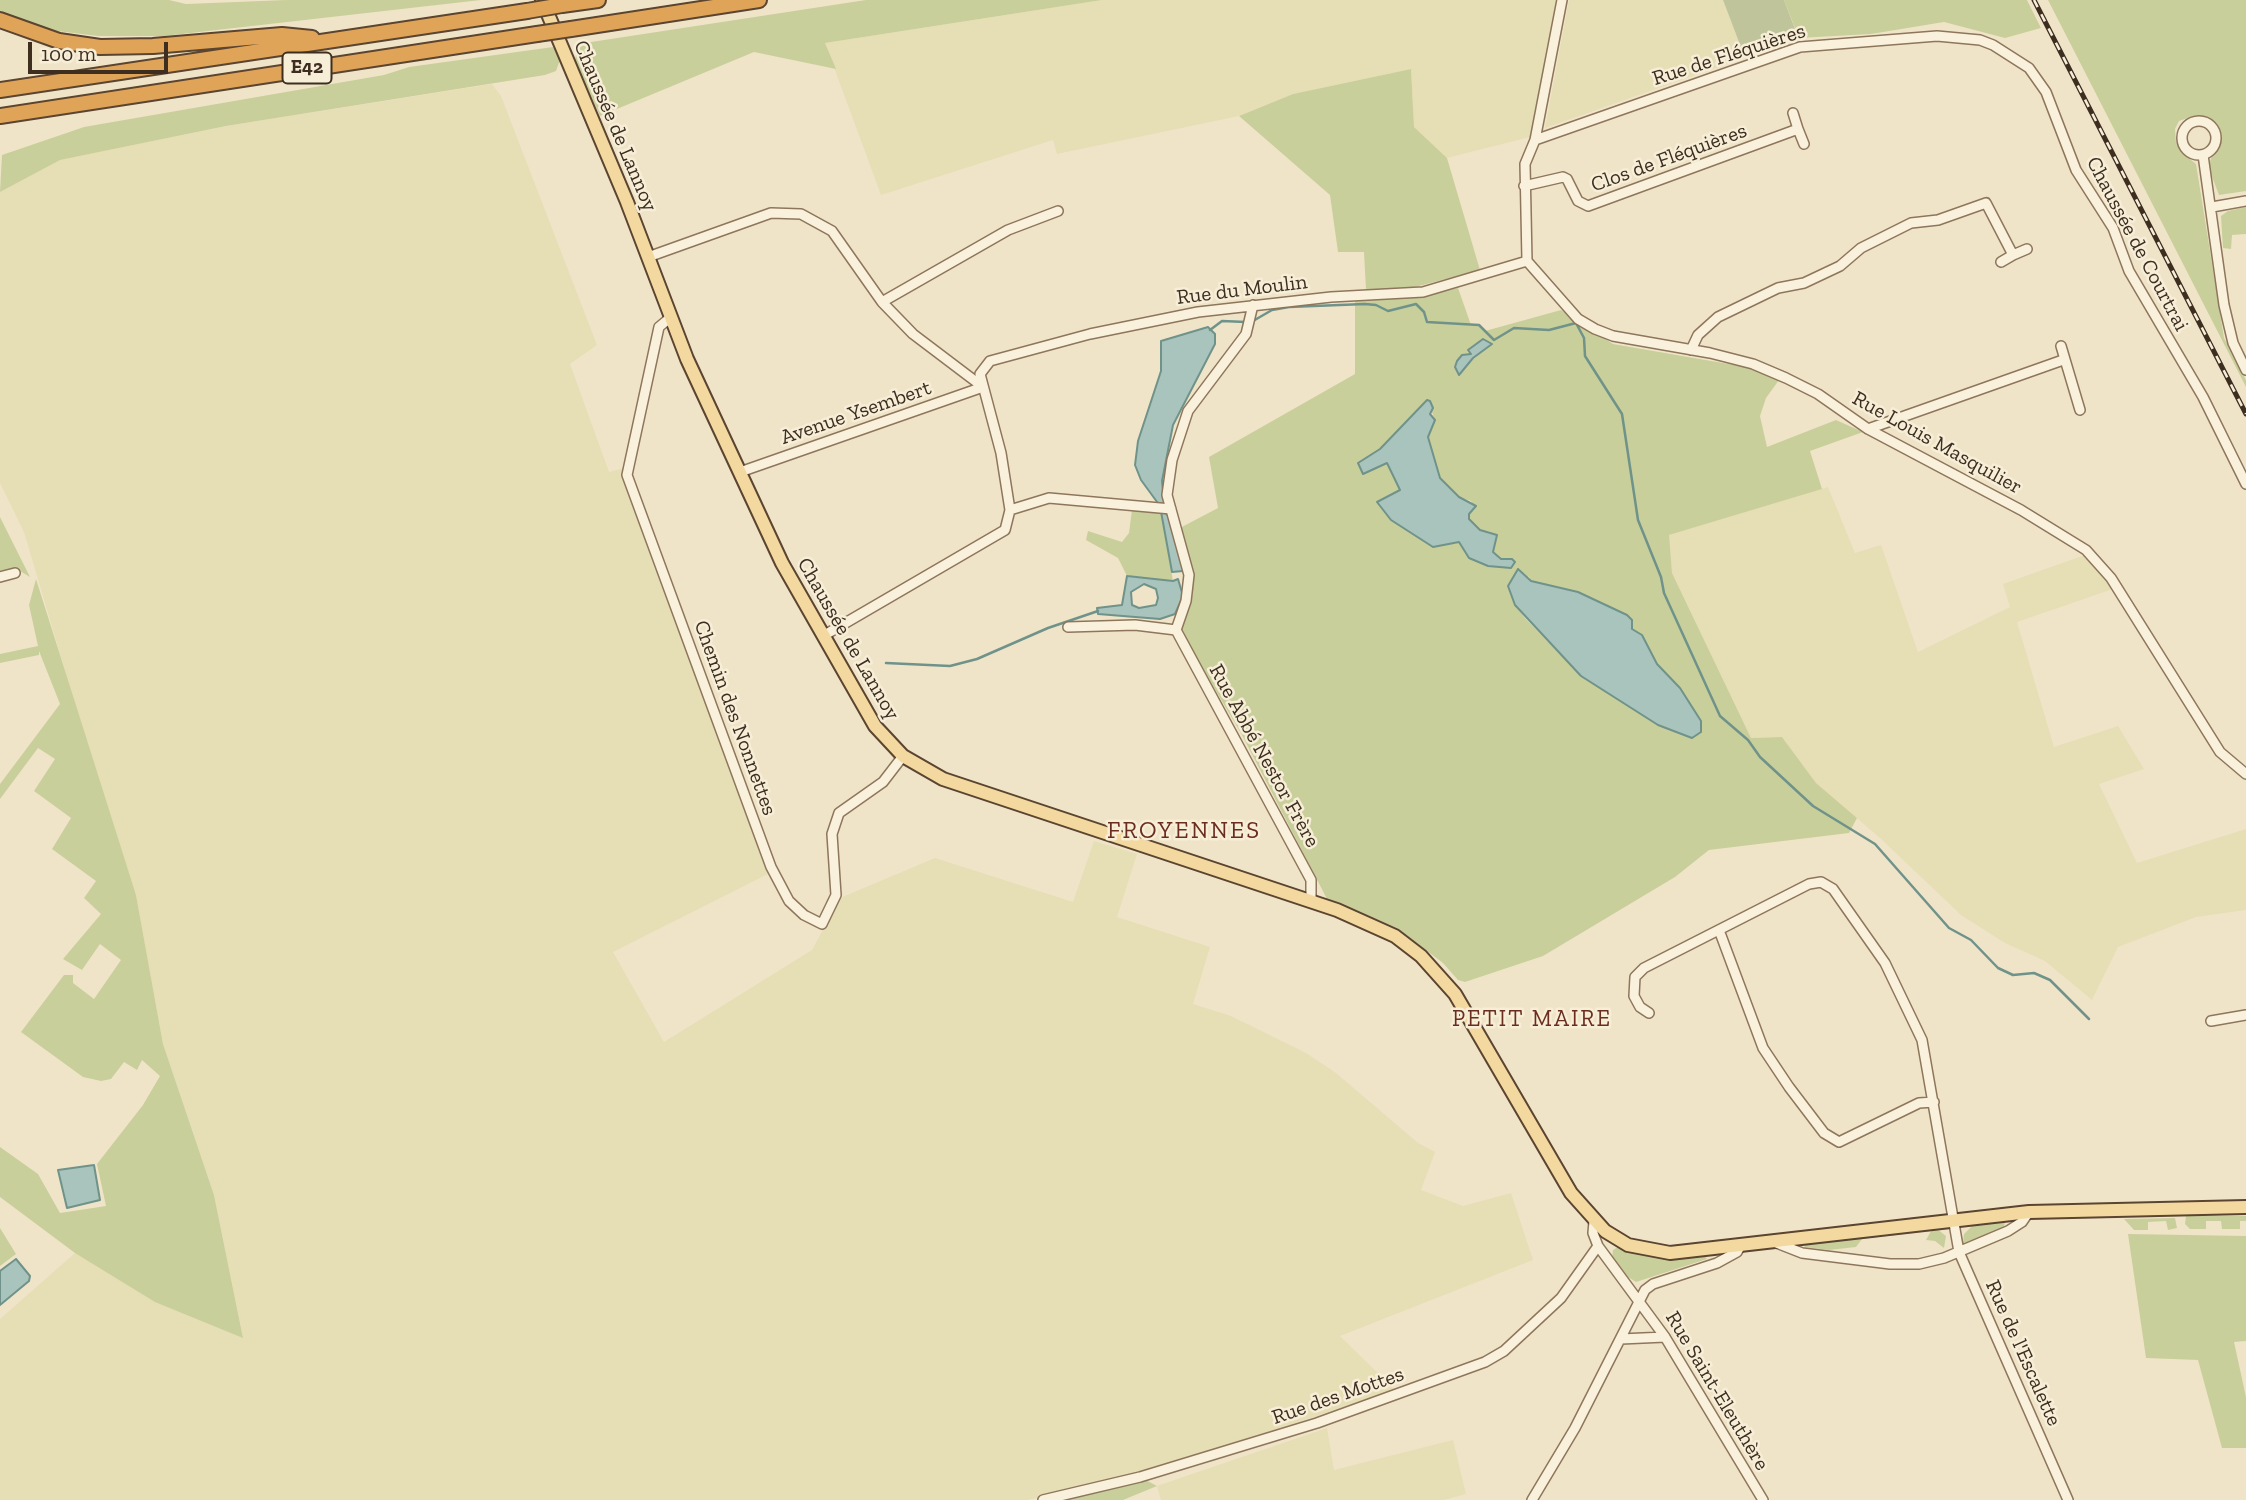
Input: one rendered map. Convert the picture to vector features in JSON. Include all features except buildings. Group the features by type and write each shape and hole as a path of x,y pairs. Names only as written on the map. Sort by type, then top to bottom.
{"highway":[{"name":"E42","path":"0,90 597,0"},
{"name":"E42","path":"0,116 759,0"},
{"path":"0,20 59,41 100,47 153,46 282,35 333,40"},
{"path":"82,115 117,99"}],"main road":[{"name":"Chaussée de Lannoy","path":"541,0 671,317 782,563 874,726 903,756 943,779 1360,918 1395,936 1421,956 1466,1011 1571,1193 1594,1221 1628,1245 1655,1251 1741,1245 2029,1212 2246,1207"}],"street":[{"path":"1527,261 1525,164 1535,140 1562,0"},
{"name":"Rue de Fléquières","path":"1535,140 1800,47 1937,36 1982,41"},
{"name":"Chaussée de Courtrai","path":"1982,41 2018,59 2039,79 2076,170 2113,228 2129,271 2203,397 2246,484"},
{"path":"1793,113 1804,144"},
{"name":"Clos de Fléquières","path":"1524,186 1563,177 1567,179 1578,201 1588,206 1798,129"},
{"path":"2203,155 2224,305 2233,343 2246,370"},
{"path":"2212,207 2246,201"},
{"path":"1691,350 1704,328 1726,312 1777,288 1804,284 1840,266 1861,248 1911,223 1938,219 1986,203 2013,255"},
{"path":"882,302 1008,230 1058,211"},
{"path":"648,257 771,214 801,214 832,232 882,302 913,334 983,387 1000,453 1010,510 1006,528 999,536 822,636"},
{"path":"2001,262 2027,249"},
{"name":"Rue du Moulin","path":"983,387 980,374 990,361 1090,334 1253,305 1331,297 1407,295 1527,261"},
{"name":"Rue Louis Masquilier","path":"1527,261 1578,319 1595,329 1613,336 1753,364 1786,378 1818,394 1868,429 2052,528 2095,558 2111,578 2215,744 2227,760 2246,774"},
{"path":"1068,627 1135,625 1176,630 1186,601 1189,575 1167,495 1178,433 1202,390 1246,334 1253,305"},
{"name":"Chemin des Nonnettes","path":"671,317 659,327 627,475 771,867 789,901 804,915 822,923 836,895 832,834 839,813 883,782 903,756"},
{"path":"2061,346 2080,410"},
{"path":"1868,429 2063,360"},
{"name":"Avenue Ysembert","path":"740,472 983,387"},
{"path":"1010,510 1049,498 1169,509"},
{"path":"0,577 16,573"},
{"name":"Rue Abbé Nestor Frère","path":"1176,630 1311,880 1311,902"},
{"name":"Rue de l'Escalette","path":"1649,1013 1640,1007 1634,996 1635,977 1644,968 1810,884 1821,882 1833,889 1885,964 1922,1040 1959,1252 2068,1500"},
{"path":"1718,930 1763,1048 1788,1087 1824,1133 1839,1142 1919,1103 1934,1102"},
{"path":"2211,1021 2246,1015"},
{"path":"1772,1242 1802,1253 1890,1264 1919,1264 1959,1252 2008,1231 2022,1222 2029,1212"},
{"path":"1594,1221 1592,1233 1598,1246"},
{"path":"1532,1500 1569,1439 1645,1290 1653,1284 1717,1263 1737,1252 1741,1245"},
{"name":"Rue Saint-Eleuthère","path":"1598,1246 1665,1337 1763,1500"},
{"name":"Rue des Mottes","path":"1043,1500 1140,1477 1317,1423 1485,1362 1504,1351 1561,1298 1598,1246"},
{"path":"1621,1339 1665,1337"}],"shaded area":[{"path":"1102,0 1558,0 1530,137 1447,158 1414,127 1411,69 1293,94 1239,116 1057,154 1053,140 881,195 825,43"},
{"path":"1569,0 1723,0 1742,50 1741,59 1545,128"},
{"path":"492,84 501,96 597,345 570,364 609,472 624,468 767,866 768,874 613,952 664,1042 812,950 840,898 935,858 1073,902 1094,841 1137,854 1117,917 1210,947 1193,1004 1231,1016 1306,1053 1336,1073 1418,1143 1435,1152 1421,1190 1463,1206 1511,1193 1533,1260 1340,1336 1395,1390 1157,1469 1028,1500 0,1500 0,1319 75,1253 243,1337 214,1195 163,1044 136,895 87,745 24,532 0,483 0,192 59,160 226,126"},
{"path":"1828,487 1855,553 1881,545 1918,652 2010,607 2003,584 2085,555 2104,574 2113,589 2017,622 2054,747 2118,726 2144,769 2099,784 2137,863 2246,829 2246,910 2196,917 2118,947 2092,1000 2045,961 2005,943 1961,915 1880,838 1816,783 1782,737 1751,738 1672,573 1668,535"},
{"path":"1327,1428 1334,1470 1453,1440 1466,1494 1444,1500 1161,1500 1157,1486"}],"green space":[{"path":"0,0 169,0 186,4 286,0 481,0 164,36 98,36 49,30 0,15"},
{"path":"866,0 1102,0 825,43 836,69 754,52 600,116 575,60 578,44"},
{"path":"1723,0 1784,0 1795,29 1742,50"},
{"path":"1784,0 2027,0 2041,28 2005,38 1944,22 1871,34 1799,38"},
{"path":"2048,0 2246,0 2246,191 2219,195 2208,166 2220,137 2217,124 2196,115 2179,121 2175,129 2176,143 2181,152 2196,164 2224,338 2246,380 2246,387"},
{"path":"553,47 560,60 556,71 545,75 226,126 60,160 0,192 2,155 84,127 384,75 409,67"},
{"path":"1411,69 1414,127 1447,158 1480,270 1415,287 1366,290 1364,252 1338,252 1330,195 1239,116 1293,94"},
{"path":"2246,207 2246,234 2232,235 2231,249 2223,248 2221,216 2228,211"},
{"path":"1458,288 1471,325 1479,325 1485,331 1561,310 1613,344 1746,367 1779,380 1766,398 1760,416 1767,447 1836,420 1863,432 1810,451 1822,489 1669,535 1672,573 1751,738 1782,737 1816,783 1857,818 1849,833 1709,850 1675,877 1543,956 1465,982 1458,980 1443,963 1397,928 1327,899 1242,735 1179,629 1189,581 1178,529 1218,508 1209,457 1355,374 1355,300 1409,298","holes":["1427,400 1435,420 1428,437 1440,478 1459,497 1471,501 1474,510 1469,513 1469,519 1480,530 1490,532 1493,553 1500,559 1512,559 1501,567 1459,542 1453,544 1391,520 1401,491 1387,462 1358,464 1380,449","1529,576 1530,581 1642,635 1657,664 1681,688 1671,729 1658,725 1581,676 1525,618 1515,605"]},
{"path":"1132,510 1161,511 1173,581 1127,576 1118,558 1086,540 1088,531 1122,542 1129,533"},
{"path":"0,517 30,577 15,568 0,571"},
{"path":"36,579 136,895 163,1044 214,1195 243,1338 155,1302 75,1253 0,1197 0,1147 38,1174 60,1213 106,1206 97,1164 143,1105 160,1076 142,1060 137,1070 124,1062 111,1079 101,1081 83,1077 21,1032 64,975 73,975 73,983 94,999 121,960 100,944 82,970 63,959 101,914 84,898 96,881 52,849 71,818 34,791 55,759 38,748 0,799 0,784 60,704 39,651 39,655 0,663 0,654 38,646 29,605"},
{"path":"2186,1216 2246,1216 2246,1221 2240,1221 2240,1229 2222,1229 2221,1221 2206,1221 2206,1229 2190,1229 2185,1224"},
{"path":"2175,1218 2177,1228 2168,1230 2166,1221 2148,1222 2148,1230 2134,1230 2124,1219"},
{"path":"2005,1221 2004,1228 1972,1244 1963,1243 1964,1234 1974,1224"},
{"path":"0,1228 16,1254 0,1266"},
{"path":"1937,1229 1946,1236 1944,1248 1935,1241 1926,1240 1931,1231 1862,1239 1856,1247 1829,1250 1805,1247 1805,1245"},
{"path":"2128,1234 2246,1236 2246,1341 2234,1342 2246,1397 2246,1448 2222,1448 2198,1360 2146,1358"},
{"path":"1618,1247 1652,1257 1705,1256 1707,1259 1636,1282 1628,1277 1612,1257 1613,1250"},
{"path":"1140,1477 1157,1486 1123,1500 1047,1500"}],"water":[{"path":"1208,327 1215,334 1215,344 1173,425 1162,481 1165,512 1172,521 1186,564 1183,571 1172,572 1160,506 1141,480 1135,465 1138,441 1161,371 1161,341"},
{"path":"1483,339 1492,344 1473,358 1459,375 1455,367 1457,361 1462,355 1471,354 1468,350"},
{"path":"1427,400 1433,408 1430,414 1435,420 1428,437 1440,478 1459,497 1476,506 1469,514 1469,519 1480,530 1497,535 1493,552 1501,559 1512,559 1515,562 1511,568 1488,566 1469,558 1459,542 1433,547 1391,520 1377,502 1400,490 1387,463 1363,474 1358,463 1380,449"},
{"path":"1518,569 1531,581 1578,592 1627,615 1632,620 1632,629 1642,635 1657,664 1680,688 1701,721 1701,732 1692,738 1658,725 1581,676 1515,605 1508,586"},
{"path":"1127,576 1173,581 1178,579 1183,596 1175,614 1160,619 1098,614 1097,608 1122,605","holes":["1144,584 1156,589 1156,605 1139,608 1132,605 1131,592"]},
{"path":"94,1165 100,1200 67,1208 58,1170"},
{"path":"16,1259 30,1276 29,1281 0,1305 0,1271"}],"waterway":[{"path":"1253,321 1272,310 1289,307 1365,304 1376,305 1388,311 1416,304 1424,312 1427,322 1479,325 1494,340 1514,328 1549,330 1576,323 1584,338 1585,356 1622,414 1638,520 1661,577 1664,593 1720,716 1748,740 1760,757 1813,806 1875,844 1949,928 1971,940 1998,968 2013,975 2034,973 2050,980 2089,1019"},
{"path":"1210,330 1222,321 1246,322"},
{"path":"886,663 950,666 977,659 1048,628 1098,611"}],"railway":[{"path":"2034,0 2246,414"}],"district":[{"name":"FROYENNES","path":"1184,831"},
{"name":"PETIT MAIRE","path":"1532,1019"}]}
